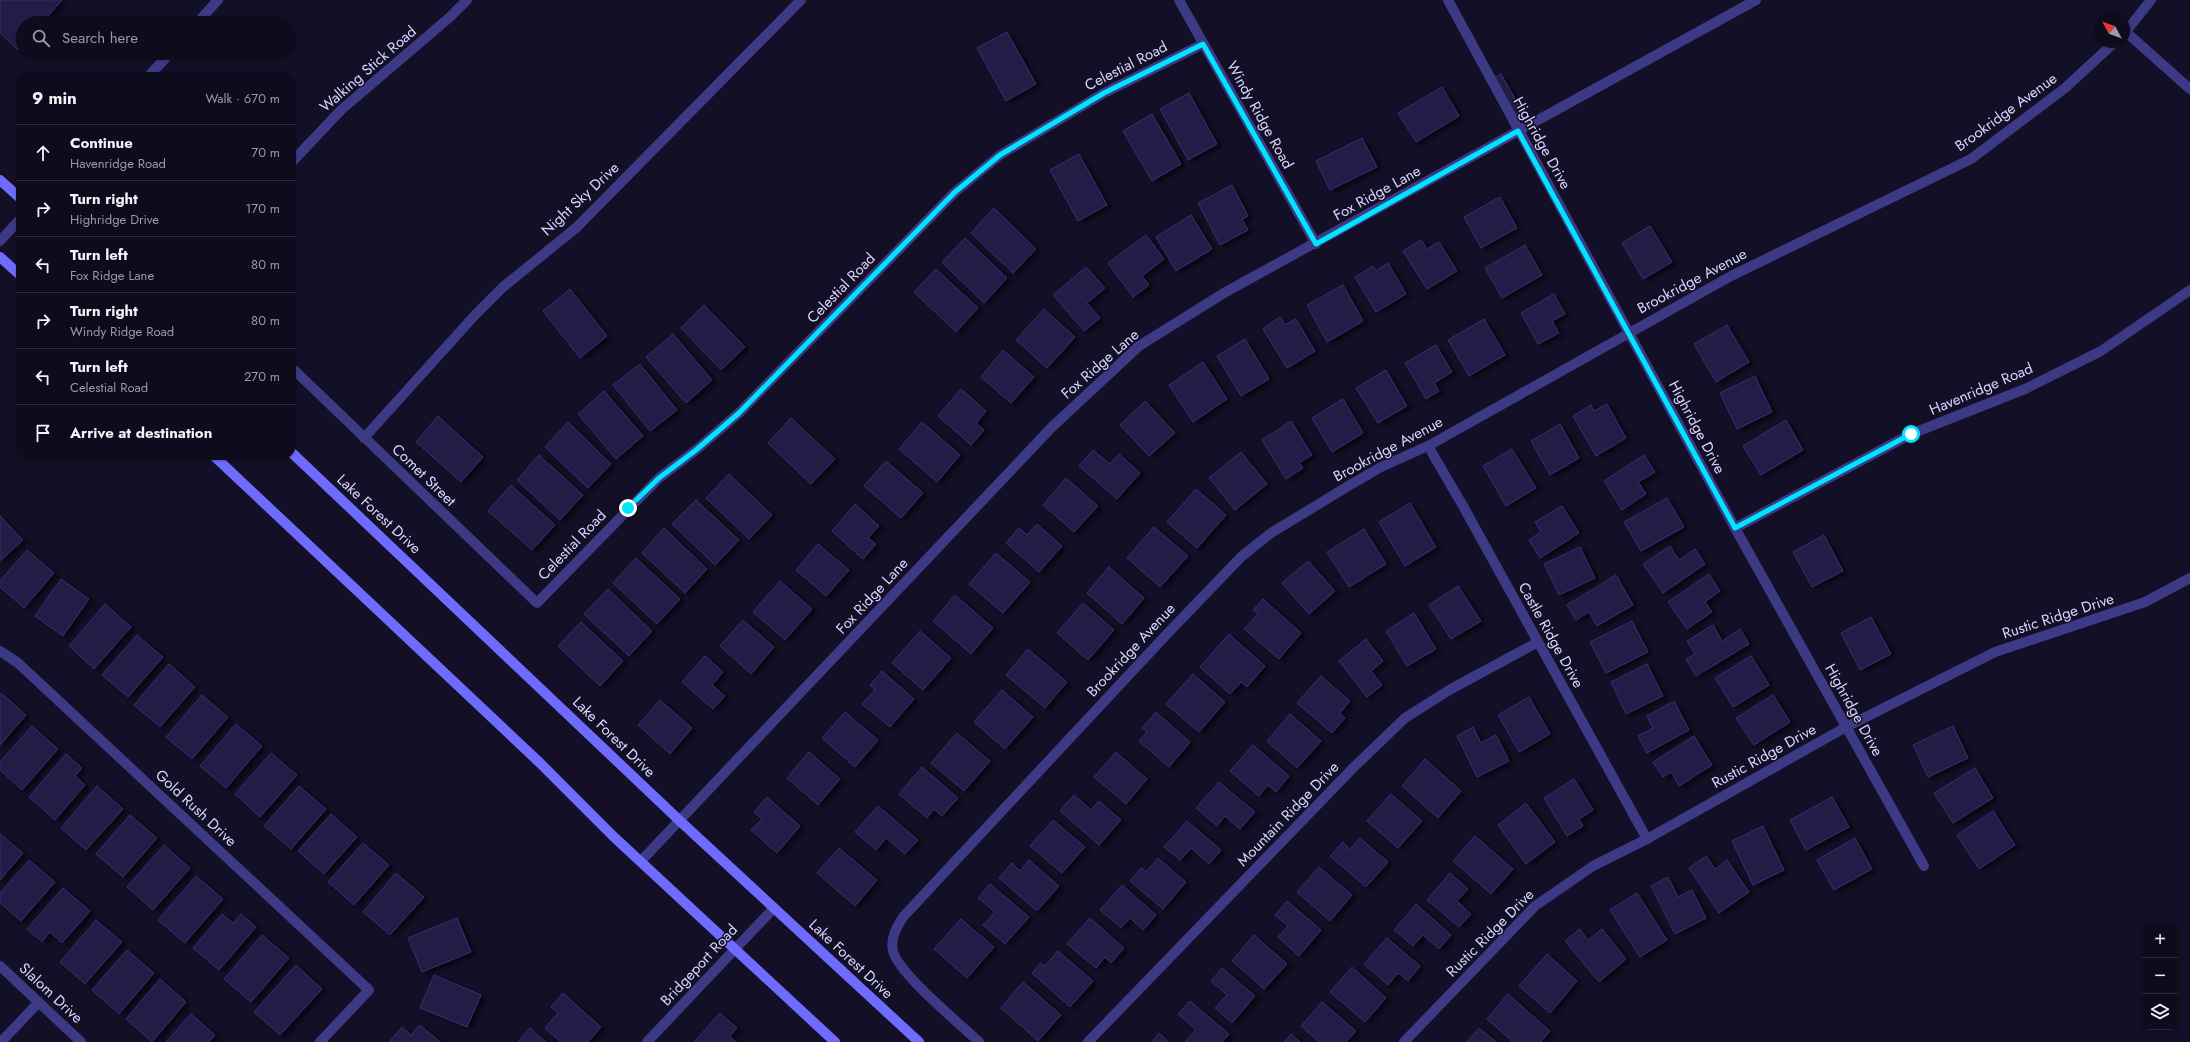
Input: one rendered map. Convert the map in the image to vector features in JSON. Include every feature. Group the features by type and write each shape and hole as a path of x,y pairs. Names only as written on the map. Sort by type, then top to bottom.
{"main road":[{"path":"0,180 16,194"},
{"path":"0,257 16,271"},
{"name":"Lake Forest Drive","path":"296,457 680,820 919,1042"},
{"path":"218,460 380,611 734,949 835,1042"}],"street":[{"path":"203,16 218,0"},
{"name":"Walking Stick Road","path":"296,158 341,110 450,17 467,0"},
{"name":"Night Sky Drive","path":"364,438 475,315 504,287 576,228 801,0"},
{"name":"Windy Ridge Road","path":"1179,0 1316,244"},
{"name":"Highridge Drive","path":"1448,0 1735,528 1924,866"},
{"name":"Fox Ridge Lane","path":"641,861 1052,427 1139,346 1224,294 1756,0"},
{"path":"2130,27 2151,0"},
{"path":"2130,37 2190,89"},
{"name":"Celestial Road","path":"537,603 659,478 696,450 739,413 955,192 1000,155 1104,93 1203,44"},
{"name":"Brookridge Avenue","path":"979,1042 911,978 897,962 893,951 892,942 894,932 903,917 1167,634 1241,557 1272,533 1381,467 1428,446 1731,276 1970,159 2065,88 2108,48"},
{"path":"153,72 164,60"},
{"path":"0,241 16,223"},
{"name":"Havenridge Road","path":"1735,528 1911,434 2025,389 2101,351 2190,290"},
{"name":"Comet Street","path":"296,372 537,603"},
{"name":"Castle Ridge Drive","path":"1428,446 1463,506 1647,839"},
{"name":"Rustic Ridge Drive","path":"1404,1042 1535,906 1593,866 1647,839 1846,727 1995,652 2145,602 2190,578"},
{"name":"Mountain Ridge Drive","path":"1088,1042 1348,774 1405,718 1450,689 1538,642"},
{"name":"Gold Rush Drive","path":"0,651 23,669 369,990 320,1042"},
{"name":"Bridgeport Road","path":"647,1042 774,908"},
{"name":"Slalom Drive","path":"0,966 81,1042"},
{"path":"0,1042 38,1002"}],"building":[{"path":"0,0 62,0 48,16 16,16 16,48 0,33"},
{"path":"1007,32 1036,84 1006,101 977,48"},
{"path":"1501,74 1522,111 1513,116 1492,79"},
{"path":"1442,87 1459,116 1416,142 1398,113"},
{"path":"1189,93 1217,144 1188,160 1160,109"},
{"path":"1152,114 1181,164 1152,181 1123,131"},
{"path":"1362,138 1377,167 1330,190 1316,161"},
{"path":"1079,154 1107,205 1078,221 1050,170"},
{"path":"1232,185 1248,216 1242,219 1248,230 1220,245 1198,203"},
{"path":"1500,197 1517,228 1481,248 1464,217"},
{"path":"994,208 1036,249 1013,273 971,233"},
{"path":"1191,215 1212,249 1176,271 1156,237"},
{"path":"1650,226 1672,262 1643,279 1622,243"},
{"path":"1146,235 1164,259 1142,276 1149,285 1133,297 1108,263"},
{"path":"965,238 1007,278 984,303 942,262"},
{"path":"1421,240 1427,249 1439,242 1457,271 1427,289 1403,251"},
{"path":"1525,245 1542,275 1502,298 1485,268"},
{"path":"1388,263 1406,294 1376,312 1355,277 1373,266 1376,271"},
{"path":"1086,267 1105,288 1087,303 1100,318 1084,331 1053,295"},
{"path":"936,269 978,308 956,332 914,292"},
{"path":"1343,285 1363,321 1327,342 1307,305"},
{"path":"570,289 607,336 580,358 543,311"},
{"path":"1554,294 1565,314 1552,321 1559,333 1538,344 1521,313"},
{"path":"704,305 745,347 721,370 681,328"},
{"path":"1044,309 1075,337 1047,368 1016,340"},
{"path":"1280,317 1285,325 1296,319 1315,351 1287,368 1263,329"},
{"path":"1484,319 1505,355 1469,376 1448,340"},
{"path":"1727,325 1749,362 1716,382 1694,344"},
{"path":"673,334 712,380 686,403 646,357"},
{"path":"1245,339 1269,379 1241,396 1217,356"},
{"path":"1436,345 1452,372 1434,383 1439,391 1426,399 1405,363"},
{"path":"1003,350 1034,377 1011,403 981,377"},
{"path":"1203,362 1227,399 1193,422 1169,385"},
{"path":"640,364 677,410 650,431 613,385"},
{"path":"1386,370 1407,406 1378,423 1356,388"},
{"path":"1755,376 1772,412 1737,429 1720,393"},
{"path":"961,389 986,411 976,423 984,430 971,445 938,416"},
{"path":"604,391 643,436 616,459 578,414"},
{"path":"1343,399 1363,433 1332,452 1312,418"},
{"path":"1145,401 1175,433 1149,456 1120,425"},
{"path":"1607,404 1626,438 1596,456 1573,416 1591,405 1594,411"},
{"path":"438,416 483,457 461,482 416,442"},
{"path":"791,418 835,459 811,484 768,443"},
{"path":"1786,420 1803,450 1761,475 1743,446"},
{"path":"1291,421 1312,455 1299,463 1303,468 1286,479 1262,440"},
{"path":"568,422 611,464 588,488 545,447"},
{"path":"922,422 960,455 937,482 899,449"},
{"path":"1560,424 1579,458 1550,475 1531,441"},
{"path":"1512,449 1536,488 1506,506 1483,466"},
{"path":"1093,450 1110,464 1119,454 1140,473 1117,499 1079,466"},
{"path":"1241,452 1267,484 1235,510 1209,478"},
{"path":"539,455 583,495 560,520 517,480"},
{"path":"1644,455 1655,472 1638,482 1646,494 1622,510 1604,481"},
{"path":"886,461 923,493 901,518 864,486"},
{"path":"729,474 772,515 749,539 706,498"},
{"path":"1066,478 1098,506 1074,532 1043,505"},
{"path":"511,485 555,525 532,550 488,511"},
{"path":"1196,489 1226,515 1197,548 1167,522"},
{"path":"1667,498 1684,527 1641,551 1624,522"},
{"path":"696,500 739,540 715,565 672,524"},
{"path":"1410,503 1436,547 1405,566 1379,522"},
{"path":"855,504 879,526 868,538 876,544 863,559 832,531"},
{"path":"1562,506 1579,533 1540,558 1529,540 1541,532 1535,522"},
{"path":"0,516 23,540 0,561"},
{"path":"1037,524 1062,546 1039,572 1006,543 1019,528 1027,535"},
{"path":"1154,527 1188,556 1160,587 1127,558"},
{"path":"664,528 707,569 685,593 642,553"},
{"path":"1364,529 1386,564 1349,587 1327,552"},
{"path":"1824,535 1843,571 1812,587 1793,552"},
{"path":"818,544 849,570 826,596 796,570"},
{"path":"1670,546 1679,560 1695,549 1705,564 1663,593 1643,564"},
{"path":"1580,547 1595,578 1559,595 1544,564"},
{"path":"27,550 54,573 24,608 0,587 0,581"},
{"path":"996,553 1030,582 1003,613 969,584"},
{"path":"636,558 680,599 657,624 613,583"},
{"path":"1308,561 1335,591 1309,614 1282,583"},
{"path":"1109,567 1144,598 1122,624 1087,593"},
{"path":"1709,574 1720,591 1705,602 1712,612 1687,629 1668,602"},
{"path":"1616,575 1633,605 1597,626 1589,612 1576,620 1567,605"},
{"path":"61,579 89,599 63,636 35,616"},
{"path":"780,581 812,609 785,640 753,612"},
{"path":"1458,586 1481,621 1451,639 1429,605"},
{"path":"608,589 652,631 629,656 584,614"},
{"path":"955,595 993,628 971,654 933,621"},
{"path":"1263,599 1301,633 1279,659 1244,629 1258,614 1253,610"},
{"path":"1083,603 1114,630 1088,660 1057,633"},
{"path":"105,604 131,627 94,669 69,646"},
{"path":"1414,613 1436,649 1407,666 1386,631"},
{"path":"1871,617 1891,654 1860,670 1841,633"},
{"path":"743,620 774,647 751,674 720,646"},
{"path":"1632,621 1648,652 1606,673 1590,642"},
{"path":"581,622 623,661 600,686 558,646"},
{"path":"1713,625 1722,641 1740,629 1749,644 1696,676 1686,659 1695,654 1687,641"},
{"path":"920,631 951,658 923,690 892,663"},
{"path":"1229,634 1265,666 1247,687 1241,682 1230,694 1200,667"},
{"path":"137,635 163,657 128,697 102,675"},
{"path":"1366,639 1383,661 1371,671 1382,685 1367,697 1339,661"},
{"path":"1028,649 1067,682 1045,708 1006,675"},
{"path":"705,656 723,672 712,685 725,696 713,709 682,682"},
{"path":"1751,656 1769,685 1733,707 1715,678"},
{"path":"169,664 195,687 160,727 134,705"},
{"path":"1647,664 1663,696 1626,714 1611,682"},
{"path":"882,671 914,699 890,727 862,704 875,690 870,685"},
{"path":"1193,674 1225,702 1199,732 1166,704"},
{"path":"1321,676 1350,701 1340,713 1345,718 1332,733 1297,703"},
{"path":"1002,690 1033,717 1005,749 974,722"},
{"path":"1,693 26,715 0,745 0,694"},
{"path":"202,695 228,717 192,759 166,737"},
{"path":"1773,695 1790,722 1754,745 1736,718"},
{"path":"1529,697 1550,734 1519,752 1498,715"},
{"path":"660,700 692,728 670,754 638,725"},
{"path":"1674,701 1689,730 1647,753 1638,736 1653,728 1647,716"},
{"path":"845,712 878,740 855,767 822,738"},
{"path":"1156,712 1190,742 1169,767 1139,741 1147,732 1142,728"},
{"path":"1290,714 1321,741 1297,768 1267,741"},
{"path":"236,724 262,746 226,788 200,766"},
{"path":"32,726 58,749 22,790 0,770 0,762"},
{"path":"1953,726 1968,758 1928,777 1913,745"},
{"path":"1473,727 1481,743 1496,735 1509,761 1477,777 1457,736"},
{"path":"957,733 990,761 964,791 931,763"},
{"path":"1694,736 1712,765 1679,786 1671,772 1663,777 1653,762"},
{"path":"1253,745 1289,776 1276,792 1268,785 1259,796 1230,771"},
{"path":"809,752 840,779 818,805 787,778"},
{"path":"1116,752 1147,779 1126,804 1094,777"},
{"path":"271,753 297,775 260,817 235,794"},
{"path":"66,754 82,768 75,776 85,785 55,820 29,797"},
{"path":"1425,759 1461,791 1438,818 1402,786"},
{"path":"922,767 958,798 942,816 934,809 927,818 899,794"},
{"path":"1975,768 1993,798 1953,823 1934,793"},
{"path":"1574,779 1593,810 1579,819 1583,826 1567,836 1544,798"},
{"path":"1219,782 1255,812 1240,829 1225,816 1217,826 1196,808"},
{"path":"97,786 123,809 86,850 61,828"},
{"path":"299,786 326,809 291,849 264,826"},
{"path":"1391,794 1422,821 1398,848 1367,821"},
{"path":"1074,795 1091,810 1099,801 1121,820 1099,845 1060,811"},
{"path":"767,797 800,826 777,853 751,830 762,819 754,812"},
{"path":"1832,797 1849,827 1806,850 1790,820"},
{"path":"1526,803 1555,842 1526,864 1498,825"},
{"path":"878,806 918,840 905,854 886,838 876,850 855,832"},
{"path":"1993,811 2015,845 1979,869 1957,835"},
{"path":"331,814 357,837 324,874 298,851"},
{"path":"130,815 157,838 123,877 96,854"},
{"path":"1053,820 1085,847 1062,873 1030,846"},
{"path":"1187,821 1221,850 1209,864 1191,848 1180,860 1164,847"},
{"path":"1763,826 1784,870 1753,885 1732,841"},
{"path":"0,834 23,853 0,880"},
{"path":"1475,836 1513,869 1491,894 1453,861"},
{"path":"1360,838 1388,862 1366,887 1330,856 1343,842 1350,849"},
{"path":"1855,838 1872,869 1834,890 1817,860"},
{"path":"363,843 389,865 354,905 328,882"},
{"path":"164,845 190,868 153,910 127,887"},
{"path":"839,848 877,880 855,906 817,873"},
{"path":"1706,856 1715,869 1727,860 1749,892 1719,913 1689,868"},
{"path":"1158,858 1186,882 1163,909 1130,881 1141,868 1146,872"},
{"path":"29,860 55,882 21,921 0,903 0,893"},
{"path":"1029,860 1059,886 1037,911 999,878 1012,863 1020,871"},
{"path":"1319,867 1352,895 1330,921 1297,892"},
{"path":"396,873 424,897 390,935 363,912"},
{"path":"1450,873 1468,889 1457,901 1471,914 1459,927 1427,900"},
{"path":"196,876 223,899 185,943 158,920"},
{"path":"1668,877 1678,897 1692,890 1706,918 1675,934 1651,886"},
{"path":"990,884 1029,917 1005,944 983,925 995,912 978,898"},
{"path":"1122,885 1156,915 1143,930 1130,918 1121,928 1100,910"},
{"path":"63,888 90,911 62,943 50,932 42,942 27,929"},
{"path":"1637,893 1667,940 1640,957 1610,910"},
{"path":"1287,901 1321,930 1299,956 1278,937 1288,926 1275,915"},
{"path":"1416,904 1451,935 1439,949 1423,935 1413,946 1394,930"},
{"path":"222,914 233,923 241,914 256,927 219,970 193,948"},
{"path":"457,918 471,952 422,972 408,938"},
{"path":"1090,918 1124,948 1111,963 1105,957 1096,968 1067,944"},
{"path":"961,919 994,947 967,978 934,949"},
{"path":"96,920 122,942 85,984 60,962"},
{"path":"1580,929 1588,940 1602,929 1626,959 1599,982 1565,941"},
{"path":"262,935 289,958 251,1002 224,979"},
{"path":"1254,935 1287,964 1264,989 1232,961"},
{"path":"1387,938 1420,966 1408,981 1398,973 1388,985 1364,964"},
{"path":"127,950 154,973 119,1014 92,990"},
{"path":"1058,951 1093,981 1070,1007 1032,973 1041,963 1045,966"},
{"path":"1547,954 1577,981 1550,1013 1519,986"},
{"path":"296,965 322,989 280,1035 254,1012"},
{"path":"1352,967 1386,998 1365,1022 1330,992"},
{"path":"1222,968 1255,996 1232,1023 1215,1008 1227,995 1211,981"},
{"path":"434,975 481,995 467,1027 420,1008"},
{"path":"160,979 186,1002 152,1042 126,1019"},
{"path":"1023,982 1061,1015 1038,1041 1001,1008"},
{"path":"563,993 601,1027 588,1042 561,1042 545,1028 558,1013 551,1007"},
{"path":"1508,994 1550,1031 1541,1042 1513,1042 1487,1019"},
{"path":"1190,1001 1229,1034 1222,1042 1185,1042 1196,1030 1178,1014"},
{"path":"1322,1002 1356,1031 1346,1042 1319,1042 1301,1026"},
{"path":"720,1013 737,1028 730,1036 736,1042 694,1042"},
{"path":"191,1014 215,1035 209,1042 166,1042"},
{"path":"420,1025 440,1042 389,1042 402,1027 411,1035"},
{"path":"530,1028 546,1042 518,1042"},
{"path":"1479,1028 1496,1042 1467,1042"},
{"path":"1159,1033 1169,1042 1152,1042"},
{"path":"1291,1034 1300,1042 1284,1042"}],"route":[{"path":"628,508 659,478 696,450 739,413 955,192 1000,155 1104,93 1203,44 1316,244 1518,131 1735,528 1838,475 1911,434"}]}
